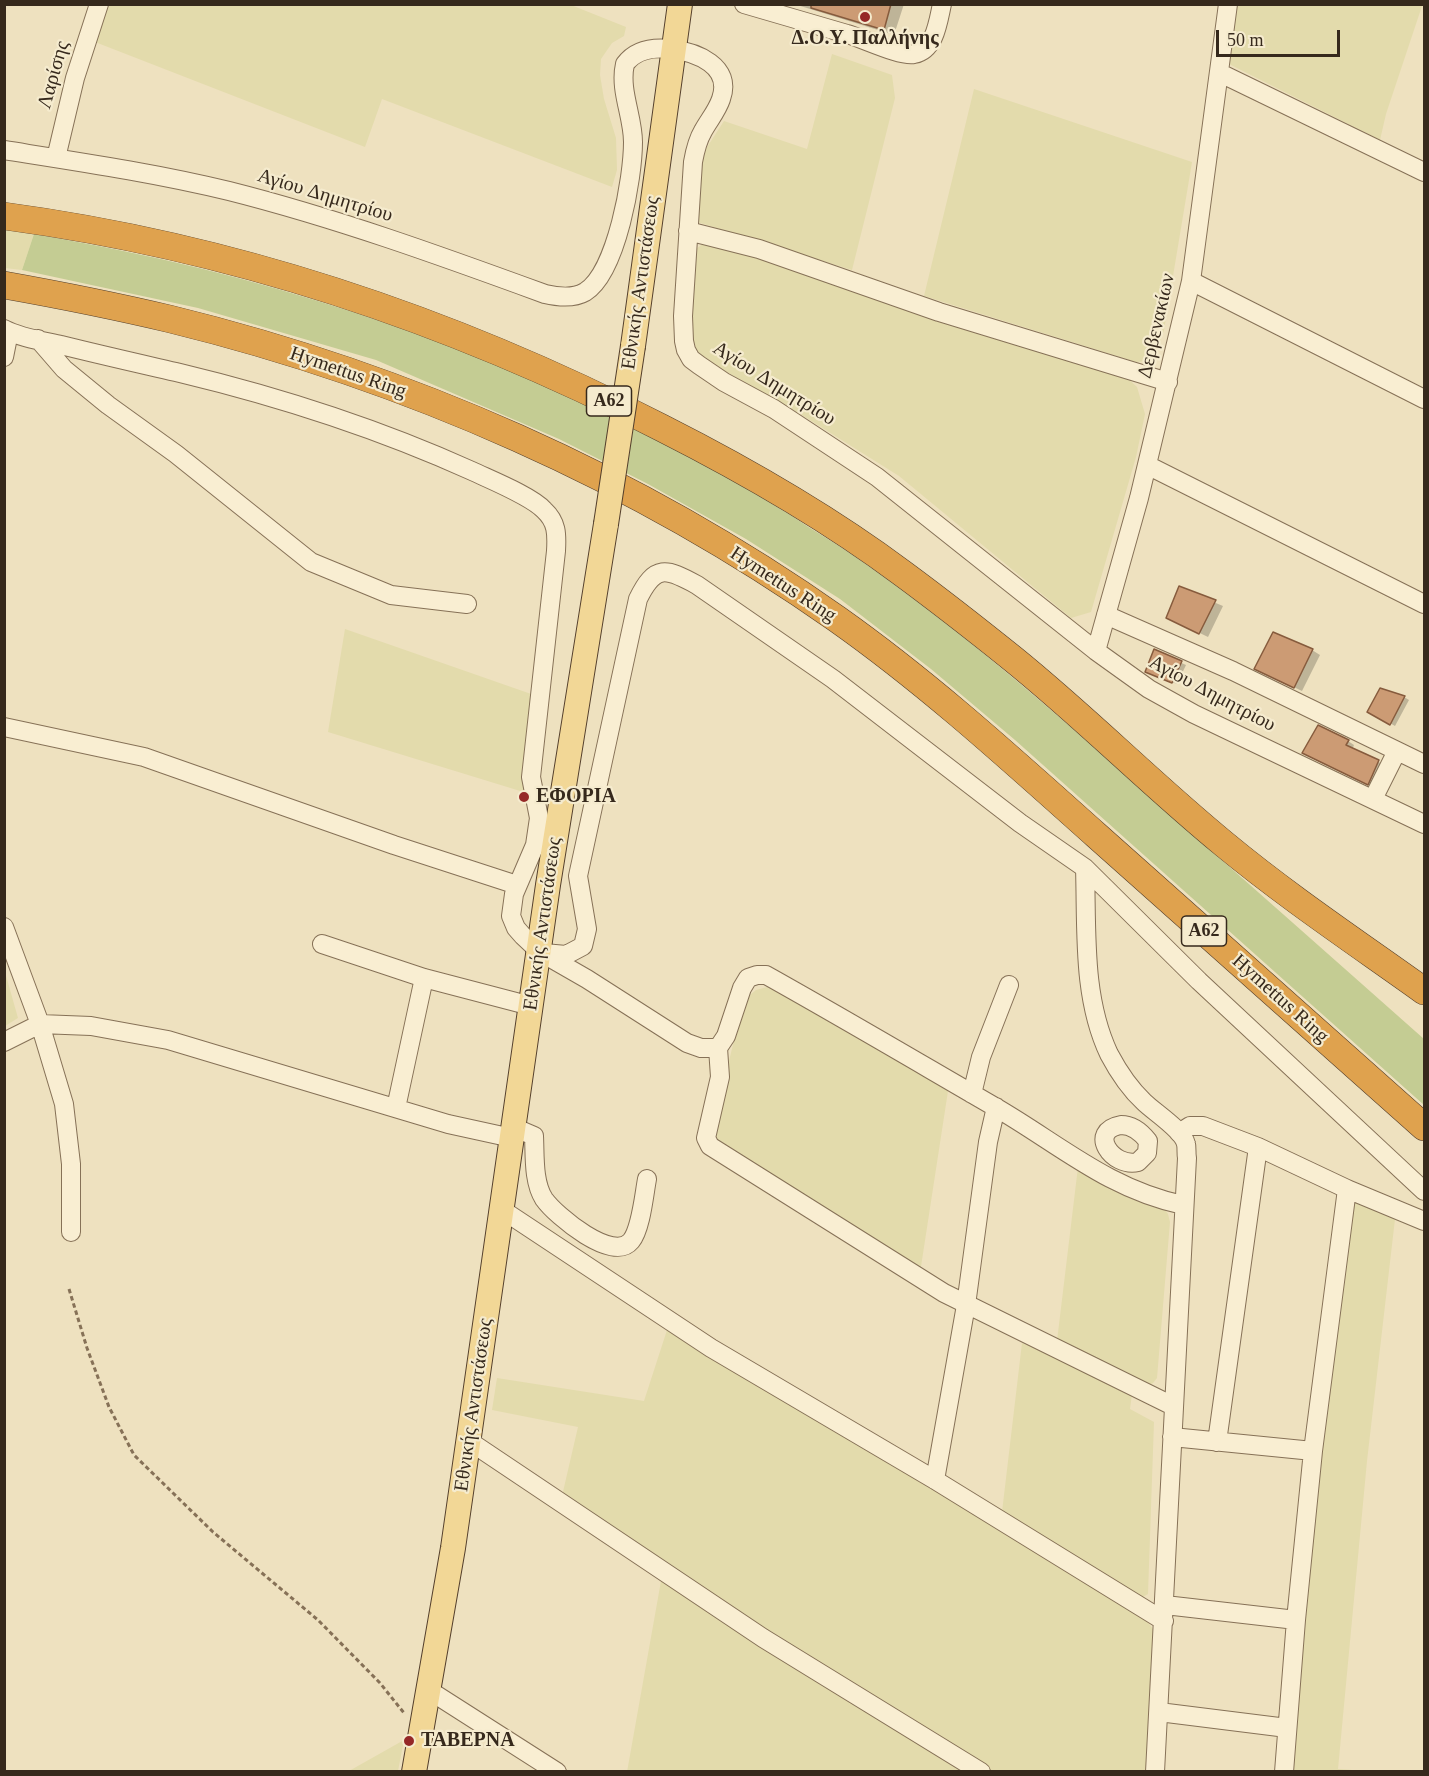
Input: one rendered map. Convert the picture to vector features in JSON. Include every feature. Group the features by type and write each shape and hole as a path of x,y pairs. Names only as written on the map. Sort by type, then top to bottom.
{"highway":[{"name":"Α62","path":"4,216 153,243 223,259 318,286 417,318 545,370 709,452 795,501 899,571 1014,660 1231,850 1274,884 1425,991"},
{"name":"Hymettus Ring","path":"4,285 88,300 172,319 265,345 403,391 533,445 658,508 719,543 836,619 948,703 1425,1127"}],"main road":[{"name":"Εθνικής Αντιστάσεως","path":"414,1772 453,1548 548,885 633,346 680,4"}],"street":[{"name":"Λαρίσης","path":"56,158 75,78 99,4"},
{"path":"744,4 904,54 915,54 933,38 942,4"},
{"name":"Δερβενακίων","path":"1096,651 1147,465 1191,281 1228,4"},
{"name":"Αγίου Δημητρίου","path":"4,150 163,177 229,191 378,236 545,294 564,297 579,295 594,285 600,277 613,248 622,215 633,141 623,81 625,64 636,53 654,48 673,49 696,55 711,63 723,78 724,89 695,150 683,330 684,341 692,359 709,373 801,426 877,477 1096,651 1149,689 1180,707 1425,824"},
{"path":"1220,73 1425,172"},
{"path":"688,231 759,249 939,312 1168,382"},
{"path":"1191,281 1425,399"},
{"path":"4,357 7,331 211,381 306,408 414,447 499,483 542,507 555,524 557,536 531,777 539,818 535,845 517,885 511,904 511,916 522,936 540,952 687,1043 701,1048 718,1048"},
{"path":"38,339 64,369 108,405 176,454 311,562 391,595 467,604"},
{"path":"1147,465 1425,603"},
{"path":"540,952 566,955 583,946 587,929 578,876 638,599 644,586 654,574 665,572 679,575 833,679 1020,822 1085,868 1199,981 1425,1191"},
{"path":"1106,615 1233,671 1425,764"},
{"path":"4,727 144,757 394,845 517,885"},
{"path":"1373,799 1397,751"},
{"path":"1085,868 1088,973 1099,1024 1109,1053 1123,1077 1142,1101 1179,1133 1186,1142 1165,1613 1155,1772"},
{"path":"4,927 40,1024 64,1104 71,1164 71,1232"},
{"path":"322,944 424,978 531,1006"},
{"path":"1173,1406 966,1305 710,1146 706,1138 720,1077 718,1048 726,1036 742,988 748,978 766,975 996,1107 1059,1149 1129,1189 1156,1199 1183,1205"},
{"path":"396,1108 424,978"},
{"path":"972,1094 981,1057 1009,985"},
{"path":"4,1042 40,1024 91,1026 160,1038 472,1130 534,1136 538,1183 544,1198 583,1233 616,1248 624,1247 633,1238 647,1179"},
{"path":"935,1480 966,1305 988,1142 996,1107"},
{"path":"1179,1133 1190,1126 1203,1126 1258,1147 1347,1189 1425,1221"},
{"path":"1217,1442 1258,1147"},
{"path":"1108,1177 1118,1158"},
{"path":"1284,1772 1313,1451 1347,1189"},
{"path":"501,1209 711,1348 1165,1613 1296,1620"},
{"path":"1172,1437 1313,1451"},
{"path":"469,1441 763,1638 981,1772"},
{"path":"427,1689 557,1772"},
{"path":"1159,1712 1287,1728"}],"path":[{"path":"69,1289 87,1348 109,1407 134,1455 213,1532 318,1620 380,1683 400,1710 420,1730"}],"shaded area":[{"path":"105,5 571,5 626,27 624,36 612,43 601,59 600,75 604,99 616,138 617,170 612,187 382,99 365,147 95,42"},
{"path":"1234,5 1424,5 1386,114 1380,140 1225,62"},
{"path":"832,54 892,75 895,98 852,270 694,221 700,158 724,121 807,149"},
{"path":"974,89 1192,162 1164,330 1157,350 1149,361 1136,362 924,296"},
{"path":"5,230 34,234 22,270 5,268"},
{"path":"704,243 1123,374 1137,387 1145,414 1136,457 1091,612 1071,618 899,476 695,351 690,342 693,259 696,249"},
{"path":"345,629 534,695 530,794 328,732"},
{"path":"5,972 18,1018 4,1026"},
{"path":"767,987 795,999 948,1091 920,1273 716,1142 715,1118 741,1012 745,1000 751,994"},
{"path":"1078,1167 1162,1206 1168,1214 1170,1222 1157,1378 1147,1386 1057,1341"},
{"path":"1360,1202 1395,1219 1367,1461 1338,1769 1367,1771 1285,1772 1317,1450 1352,1207 1355,1203"},
{"path":"668,1327 1144,1617 1153,1629 1156,1640 1147,1771 992,1771 768,1638 562,1496 578,1427 492,1410 497,1378 644,1401"},
{"path":"1022,1343 1061,1358 1132,1394 1130,1409 1154,1422 1148,1594 1141,1598 1002,1512"},
{"path":"661,1581 734,1626 967,1772 627,1772"},
{"path":"404,1740 398,1771 349,1771"}],"green space":[{"path":"34,234 203,269 357,313 433,340 581,402 653,437 792,516 892,583 1001,668 1424,1039 1424,1105 1015,740 931,669 840,599 746,539 648,484 559,439 376,360 198,308 22,270"}],"building":[{"name":"Δ.Ο.Υ. Παλλήνης","path":"811,4 891,4 884,30 811,8"},
{"path":"1179,586 1216,600 1199,634 1166,618"},
{"path":"1273,632 1313,649 1294,688 1254,669"},
{"path":"1154,649 1182,661 1172,683 1145,672"},
{"path":"1380,688 1405,696 1390,725 1367,712"},
{"path":"1318,725 1349,740 1346,745 1379,760 1368,785 1302,753"}],"place":[{"name":"Δ.Ο.Υ. Παλλήνης","path":"865,17"},
{"name":"ΕΦΟΡΙΑ","path":"524,797"},
{"name":"ΤΑΒΕΡΝΑ","path":"409,1741"}]}
